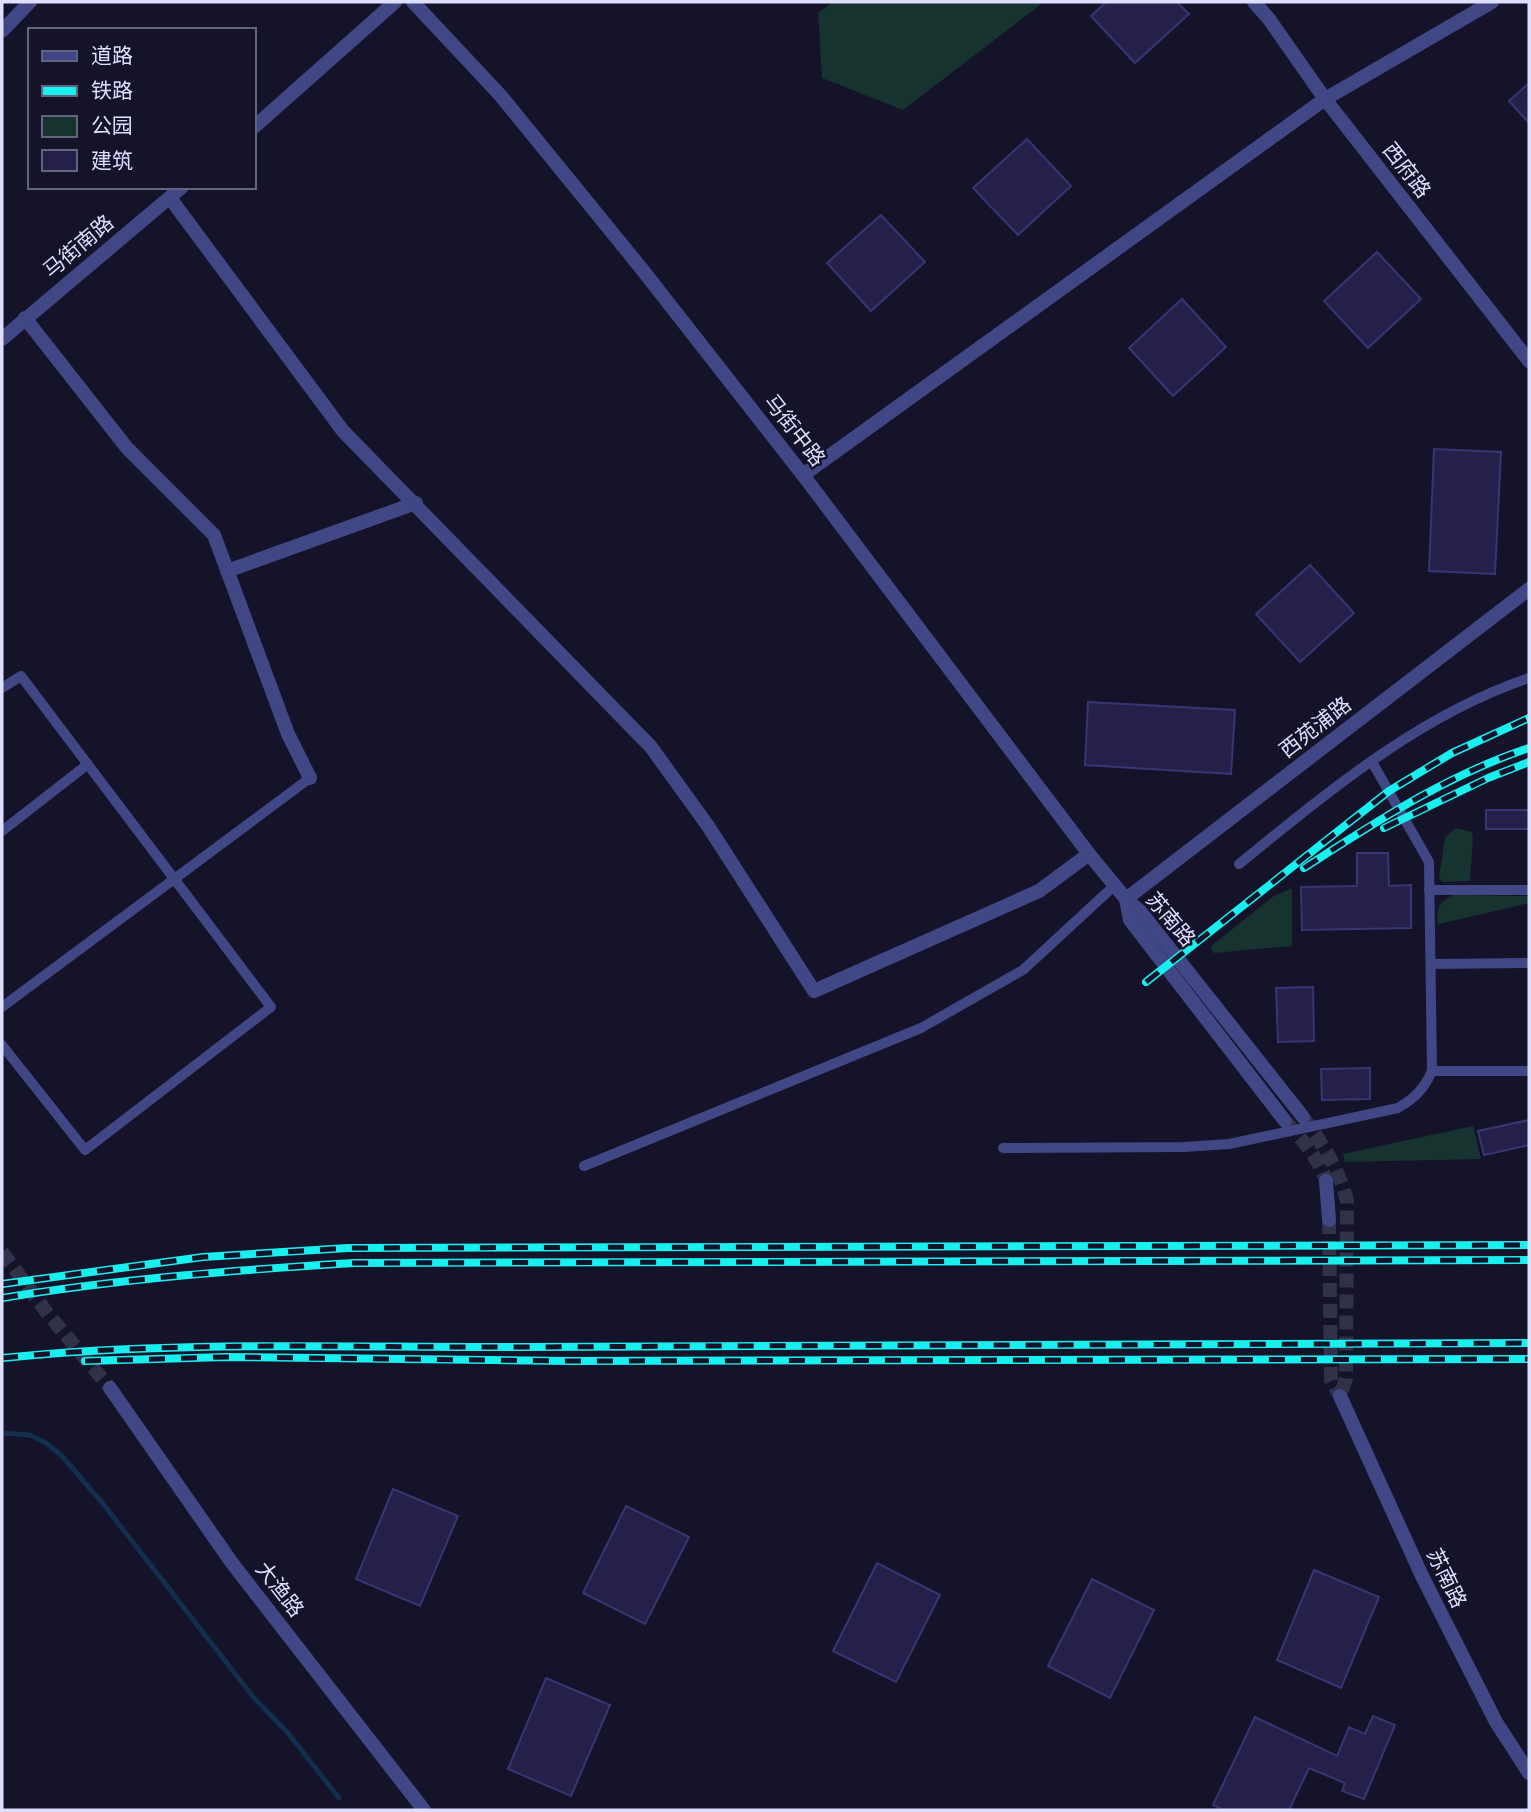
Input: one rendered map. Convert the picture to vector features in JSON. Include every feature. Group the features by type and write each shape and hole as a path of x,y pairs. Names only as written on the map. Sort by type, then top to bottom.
{"street":[{"path":"2,31 30,2"},
{"path":"256,125 395,2"},
{"name":"马街中路","path":"413,2 501,96 641,268 803,475 1126,899"},
{"name":"西府路","path":"1254,2 1325,99 1529,361"},
{"path":"803,475 1325,99 1492,2"},
{"name":"马街南路","path":"2,339 181,189"},
{"path":"170,198 343,431 651,747 708,826 814,991 1039,891 1089,853"},
{"path":"25,318 127,448 214,535 288,734 310,778"},
{"path":"227,571 415,503"},
{"name":"西苑浦路","path":"1126,899 1529,589"},
{"name":"苏南路","path":"1126,899 1140,911 1303,1117"},
{"name":"苏南路","path":"1126,899 1130,919 1285,1121"},
{"path":"1326,1181 1329,1220"},
{"name":"大渔路","path":"110,1388 232,1563 424,1810"},
{"name":"苏南路","path":"1340,1396 1434,1601 1496,1722 1529,1773"}],"lane":[{"path":"2,688 21,676 271,1007 85,1150 2,1045"},
{"path":"1239,864 1339,783 1448,712 1529,678"},
{"path":"1003,1148 1184,1147 1229,1144 1398,1108 1412,1100 1424,1088 1432,1071 1429,862 1372,762"},
{"path":"2,831 88,764"},
{"path":"2,1007 310,778"},
{"path":"584,1166 921,1028 1023,970 1115,885"},
{"path":"1429,890 1529,890"},
{"path":"1431,964 1529,963"},
{"path":"1432,1071 1529,1071"}],"green space":[{"path":"833,2 1044,2 903,110 822,78 818,13"},
{"path":"1456,828 1472,832 1470,881 1442,882 1439,878 1445,837"},
{"path":"1292,888 1292,946 1214,953 1210,947 1274,896"},
{"path":"1454,895 1529,896 1529,903 1439,924 1437,917 1440,905"},
{"path":"1473,1126 1481,1159 1345,1162 1343,1154"}],"building":[{"path":"1106,2 1177,2 1189,14 1135,63 1091,16"},
{"path":"1529,83 1529,123 1509,101"},
{"path":"1027,139 1071,186 1018,235 973,188"},
{"path":"881,215 925,262 871,311 827,263"},
{"path":"1377,252 1421,299 1368,348 1324,301"},
{"path":"1182,299 1226,347 1173,396 1129,348"},
{"path":"1434,449 1501,452 1495,574 1429,571"},
{"path":"1310,565 1354,613 1300,662 1256,614"},
{"path":"1088,702 1235,710 1231,774 1085,765"},
{"path":"1486,810 1529,810 1529,829 1486,829"},
{"path":"1357,853 1388,853 1389,886 1411,885 1411,928 1302,930 1301,887 1357,886"},
{"path":"1313,987 1314,1041 1278,1042 1276,988"},
{"path":"1370,1068 1370,1099 1322,1100 1321,1069"},
{"path":"1529,1120 1529,1145 1484,1155 1478,1131"},
{"path":"393,1489 458,1516 420,1606 356,1579"},
{"path":"626,1506 689,1537 645,1624 583,1593"},
{"path":"877,1563 940,1595 896,1682 833,1651"},
{"path":"1314,1570 1379,1597 1341,1688 1277,1660"},
{"path":"1092,1579 1154,1610 1110,1698 1048,1666"},
{"path":"546,1678 610,1705 571,1796 508,1769"},
{"path":"1373,1716 1395,1725 1364,1799 1342,1791 1345,1783 1309,1768 1289,1810 1224,1810 1213,1805 1255,1717 1337,1756 1349,1727 1365,1734"}],"waterway":[{"path":"2,1433 30,1435 62,1456 104,1505 254,1698 288,1733 339,1798"}],"tunnel":[{"path":"1303,1117 1335,1167 1347,1201 1346,1379 1340,1396"},
{"path":"1286,1122 1314,1157 1326,1181"},
{"path":"1329,1220 1331,1380 1340,1396"},
{"path":"2,1252 48,1314 110,1388"}],"railway":[{"path":"1146,982 1389,791 1452,753 1529,718"},
{"path":"1304,868 1385,817 1441,786 1529,748"},
{"path":"1384,828 1488,778 1529,762"},
{"path":"2,1284 203,1257 348,1248 1529,1245"},
{"path":"2,1298 177,1276 354,1263 1529,1260"},
{"path":"2,1358 68,1352 266,1346 1529,1343"},
{"path":"85,1361 226,1357 569,1361 1529,1359"}]}
